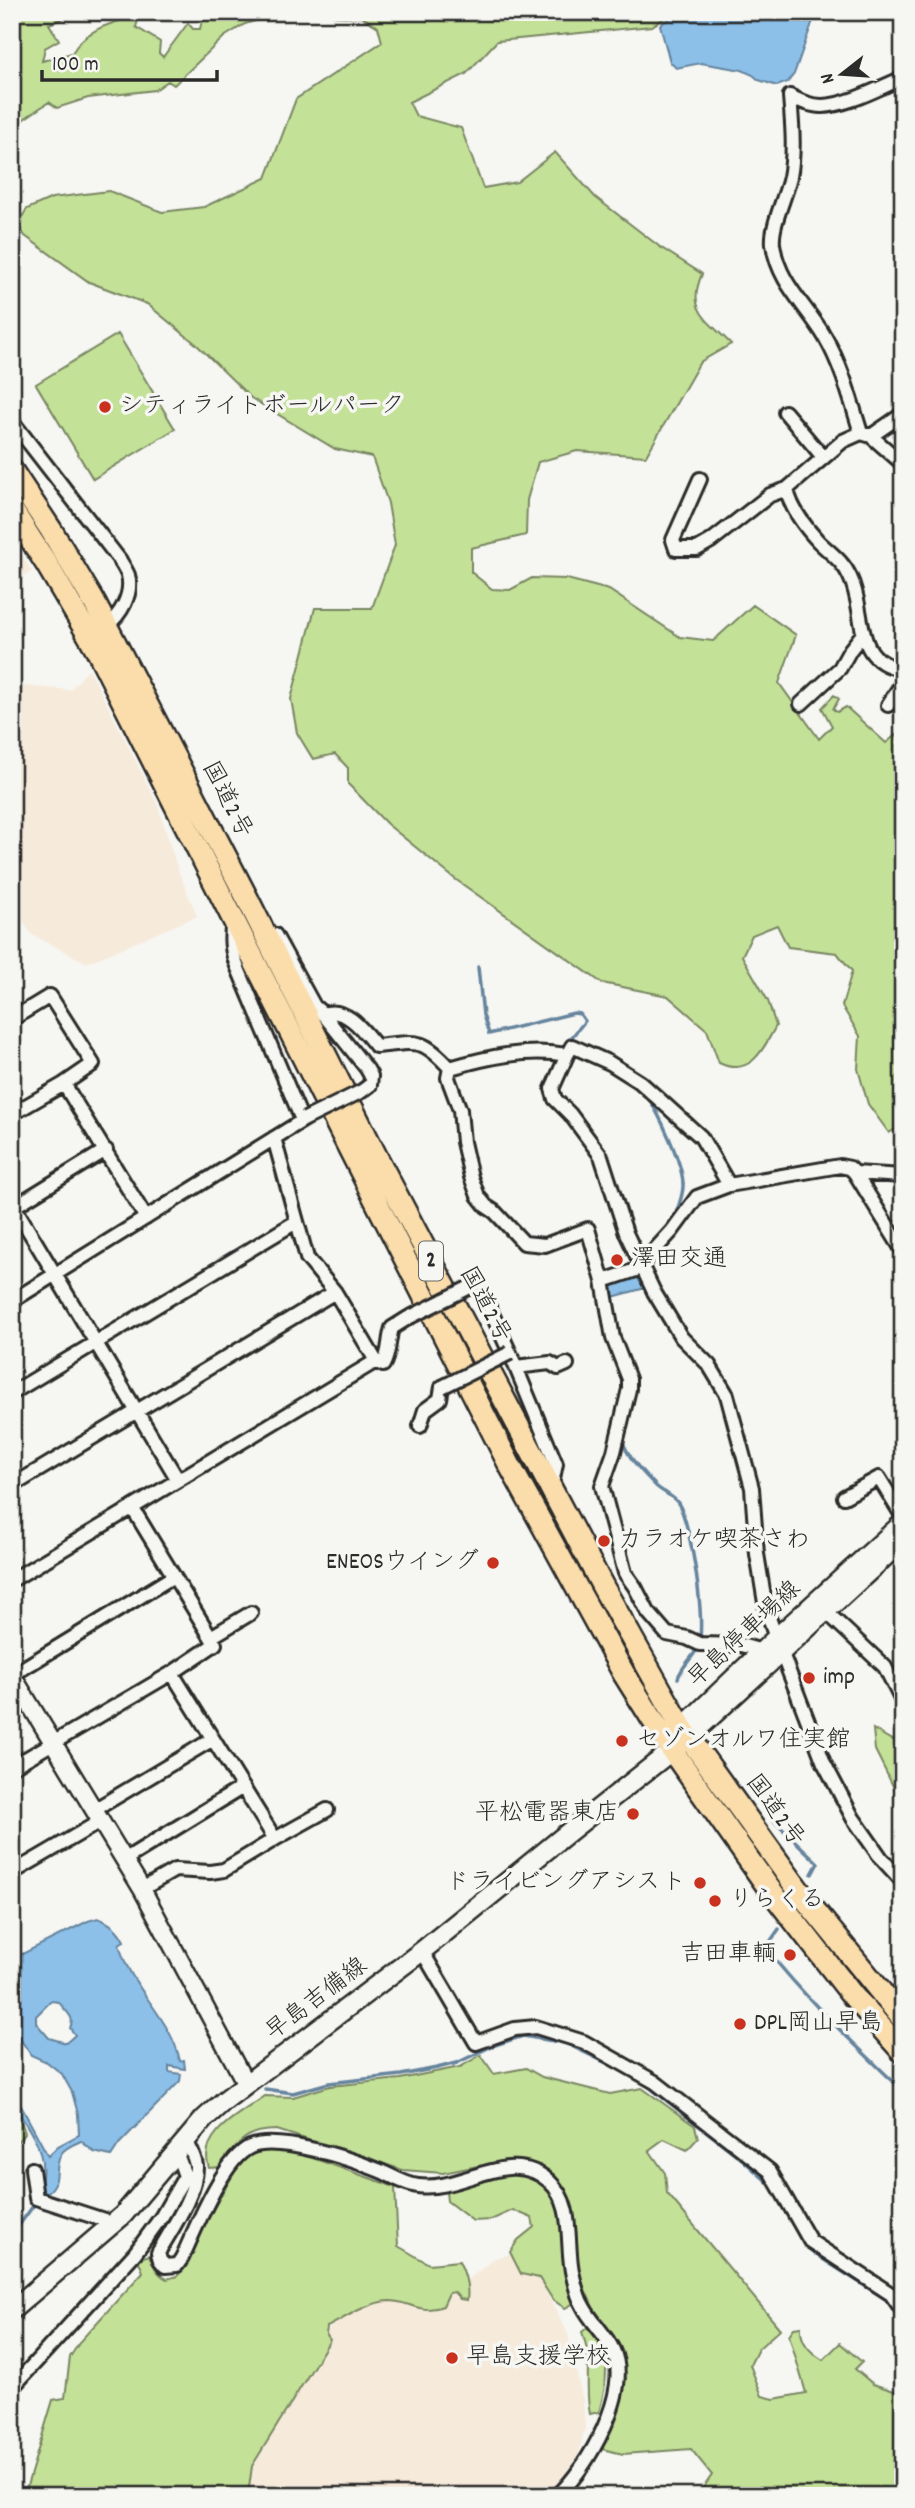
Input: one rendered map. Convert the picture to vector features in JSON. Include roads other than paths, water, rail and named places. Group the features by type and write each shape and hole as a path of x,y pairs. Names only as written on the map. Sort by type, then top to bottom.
{"highway":[{"name":"国道2号","path":"12,471 51,530 106,626 376,1157 603,1587 686,1732 803,1895 903,2019"},
{"name":"国道2号","path":"12,510 46,562 96,649 509,1464 624,1674 671,1749 768,1887 853,1996 903,2052"}],"main road":[{"name":"早島停車場線","path":"821,1607 901,1511"},
{"name":"早島停車場線","path":"686,1732 778,1645 903,1540"},
{"name":"早島停車場線","path":"686,1732 762,1651 778,1645"},
{"name":"早島吉備線","path":"12,2310 123,2215 204,2119 422,1951 671,1749 686,1732"}],"street":[{"path":"903,78 840,103 823,106 808,104 790,96 793,141 790,178 773,242 782,273 792,293 812,318 835,357 866,434 903,464"},
{"path":"785,412 823,457"},
{"path":"700,479 673,540 676,549 697,549 770,495 787,489 843,442 866,434 903,414"},
{"path":"12,421 119,559 128,575 129,593 116,619 106,626"},
{"path":"787,489 788,497 801,519 817,540 842,563 851,579 858,599 862,635 868,649 881,661 903,669"},
{"path":"801,704 840,667 862,635"},
{"path":"888,705 903,682"},
{"path":"233,919 230,936 232,951 303,1120"},
{"path":"12,1301 303,1120 370,1085 371,1076 367,1069 314,1006 275,934 260,925"},
{"path":"12,1019 50,996 93,1064 12,1114"},
{"path":"323,1014 331,1011 347,1015 376,1046 401,1042 420,1044 450,1068 449,1078 460,1110 463,1142 478,1196 524,1242 545,1245 588,1229 603,1281 613,1338 629,1379 614,1452 602,1486 623,1568 648,1612 667,1634 687,1638 698,1644 741,1645 762,1651"},
{"path":"729,1185 701,1138 640,1082 590,1052 572,1046 552,1089 555,1099 601,1156 626,1233 642,1268 681,1337 709,1365 727,1395 752,1488 757,1554 766,1609 778,1645 824,1763 853,1818 881,1858 903,1882"},
{"path":"450,1068 493,1056 550,1052 567,1055"},
{"path":"64,1084 146,1218"},
{"path":"274,1138 307,1258 335,1292 376,1361 383,1365 390,1350 392,1328 478,1283 556,1464 551,1488"},
{"path":"106,1150 13,1207 178,1480"},
{"path":"603,1281 642,1268 697,1197 729,1185 840,1166 850,1168 855,1173 903,1251"},
{"path":"855,1173 903,1176"},
{"path":"12,1393 296,1222"},
{"path":"12,1486 335,1292"},
{"path":"420,1426 425,1410 440,1399 442,1387 510,1353"},
{"path":"12,1580 376,1361"},
{"path":"516,1367 550,1363 558,1368 567,1364"},
{"path":"844,1497 879,1478 901,1511"},
{"path":"12,1767 172,1673 215,1644 133,1508"},
{"path":"174,1576 12,1675 142,1889 246,2084"},
{"path":"821,1607 885,1667 903,1703"},
{"path":"211,1637 251,1613"},
{"path":"172,1673 275,1839"},
{"path":"12,1873 213,1739"},
{"path":"124,1860 243,1787"},
{"path":"142,1889 176,1870 224,1870 327,1810"},
{"path":"422,1951 476,2043 515,2029 536,2028 584,2042 635,2070 770,2171 810,2241 891,2294 899,2306"},
{"path":"181,2145 196,2163 194,2180 181,2212 158,2253 165,2266 177,2265 182,2258 231,2163 249,2147 260,2144 288,2143 378,2170 418,2186 444,2185 508,2167 525,2167 549,2182 561,2195 567,2213 572,2274 583,2306 604,2332 614,2353 618,2375 605,2426 597,2443 569,2485 557,2496"},
{"path":"12,2388 135,2253 162,2216 185,2176 181,2145"},
{"path":"32,2169 38,2199 104,2220 111,2225"}],"water":[{"path":"679,12 816,12 794,74 788,82 777,86 742,70 701,63 676,68 670,62 660,25"},
{"path":"638,1274 645,1288 609,1298 607,1290 612,1281"},
{"path":"98,1918 113,1927 122,1937 124,1941 119,1944 124,1960 168,2030 180,2061 184,2060 185,2069 169,2066 169,2072 181,2074 180,2081 119,2144 111,2156 94,2152 81,2141 64,2150 53,2187 42,2196 39,2193 43,2168 41,2157 34,2138 12,2100 12,2089 48,2156 58,2146 79,2135 78,2114 72,2092 62,2074 47,2062 31,2055 12,2027 12,1959","holes":["51,2001 59,2002 71,2017 70,2028 75,2035 66,2043 49,2038 36,2023 36,2016"]}],"waterway":[{"path":"478,967 483,1015 489,1034 574,1013 580,1014 585,1021 571,1038 600,1052"},
{"path":"647,1096 670,1139 682,1175 682,1193 673,1222"},
{"path":"622,1439 627,1452 642,1471 678,1503 688,1531 699,1597 700,1635 698,1647 678,1678"},
{"path":"751,1785 775,1822 818,1863 812,1874"},
{"path":"779,1929 770,1942 769,1952 817,2007 903,2091"},
{"path":"265,2089 293,2093 329,2083 437,2068 457,2063 492,2046 523,2036 565,2043 615,2067"},
{"path":"643,2082 742,2159 773,2187"},
{"path":"780,2200 800,2238 815,2254 890,2302"},
{"path":"12,2235 36,2202"}],"place":[{"name":"シティライトボールパーク","path":"105,407"},
{"name":"澤田交通","path":"617,1260"},
{"name":"カラオケ喫茶さわ","path":"604,1541"},
{"name":"ENEOSウイング","path":"493,1563"},
{"name":"imp","path":"809,1678"},
{"name":"セゾンオルワ住実館","path":"622,1741"},
{"name":"平松電器東店","path":"633,1814"},
{"name":"ドライビングアシスト","path":"700,1883"},
{"name":"りらくる","path":"715,1901"},
{"name":"吉田車輌","path":"790,1955"},
{"name":"DPL岡山早島","path":"740,2024"},
{"name":"早島支援学校","path":"452,2358"}]}
